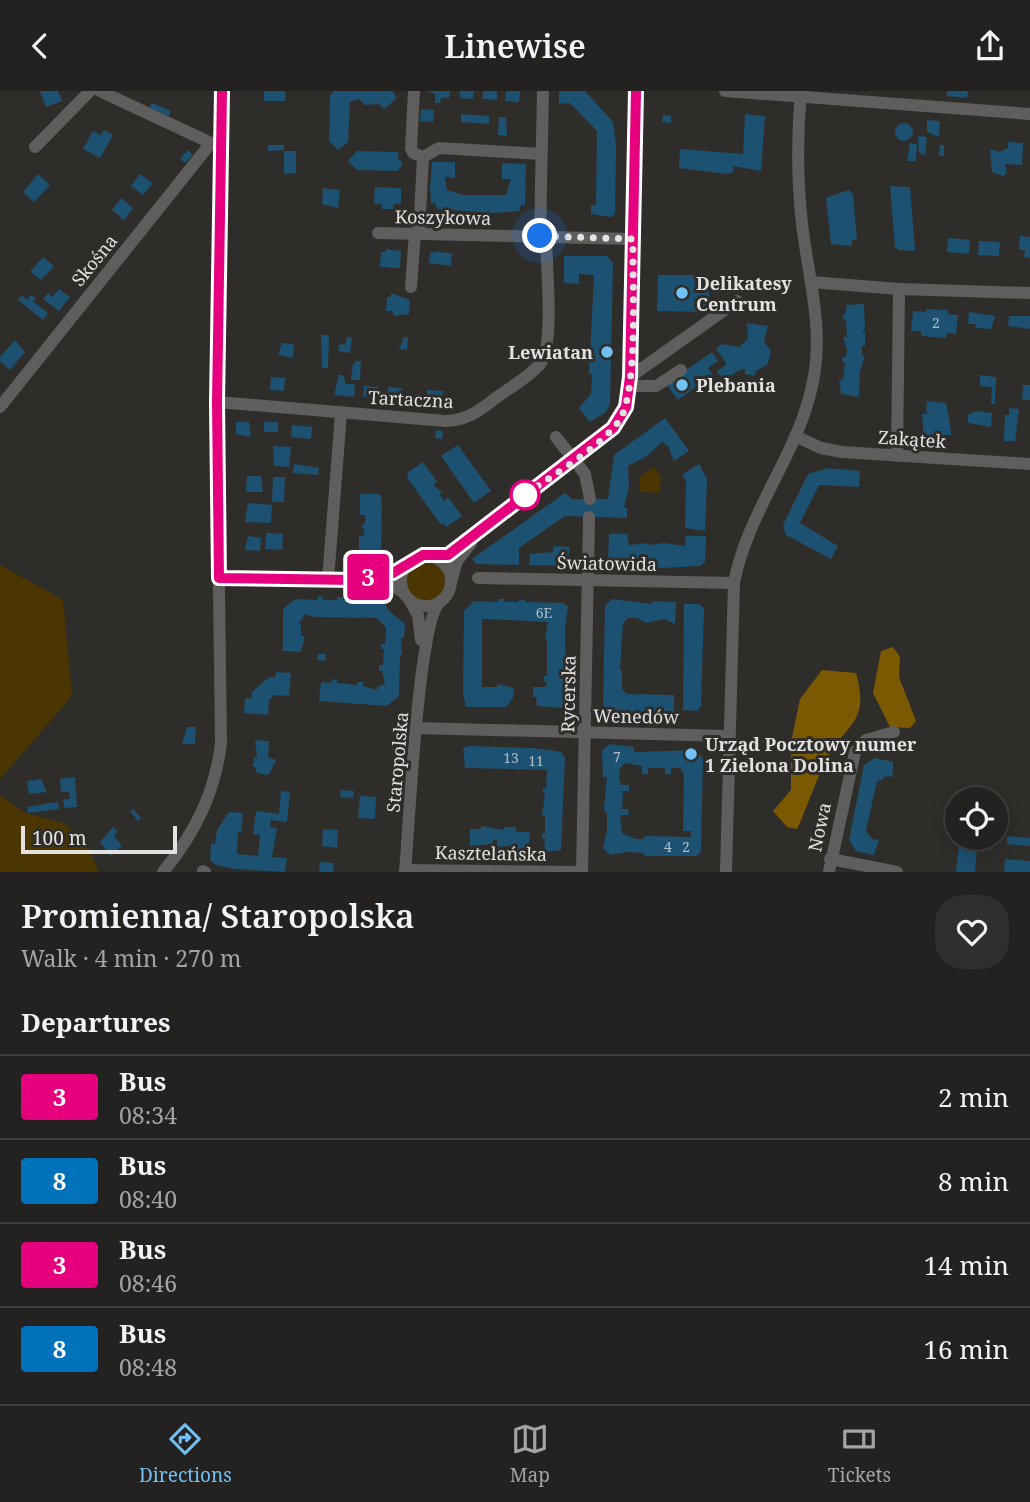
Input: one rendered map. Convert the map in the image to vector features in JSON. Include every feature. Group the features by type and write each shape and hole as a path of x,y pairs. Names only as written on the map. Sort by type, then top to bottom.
{"street":[{"path":"35,147 90,91"},
{"path":"100,91 216,143"},
{"path":"163,872 200,818 218,762 222,706 216,143 222,91"},
{"path":"414,91 411,148 416,155 423,157 439,148 541,154"},
{"name":"Tartaczna","path":"217,402 458,419 477,412 533,370 545,354 549,336 543,236 543,91"},
{"path":"354,580 393,573 418,557 448,555 617,423 626,407 630,381 636,91"},
{"path":"725,91 800,94 1030,114"},
{"path":"726,872 734,583 745,541 810,399 817,357 816,311 799,190 800,94"},
{"name":"Skośna","path":"0,407 216,143"},
{"path":"411,288 423,157"},
{"name":"Koszykowa","path":"378,233 633,239"},
{"path":"811,282 899,289 1030,293"},
{"path":"897,456 899,289"},
{"path":"630,381 737,301"},
{"path":"630,381 656,386 681,370"},
{"path":"328,579 341,412"},
{"name":"Zakątek","path":"795,436 830,451 1030,464"},
{"path":"556,437 585,474 590,499"},
{"name":"Rycerska","path":"582,872 589,517"},
{"path":"219,578 328,579 390,583 424,606 439,603 449,594 457,561 478,531"},
{"path":"433,556 447,565 452,580"},
{"path":"405,567 401,580 407,597"},
{"name":"Światowida","path":"478,579 734,583"},
{"name":"Staropolska","path":"407,597 418,615 423,654"},
{"name":"Staropolska","path":"405,871 423,654 431,614 439,603"},
{"name":"Wenedów","path":"417,728 728,736"},
{"name":"Nowa","path":"829,866 855,752 866,740 894,732"},
{"path":"829,866 897,872"},
{"name":"Kasztelańska","path":"405,871 577,872"}],"shaded area":[{"path":"654,467 661,476 660,493 639,492 640,477"},
{"path":"426,562 440,567 445,581 440,595 426,600 412,595 407,581 412,567"},
{"path":"0,565 63,600 72,696 0,779"},
{"path":"893,647 900,657 899,677 916,721 910,728 890,727 873,693 881,651"},
{"path":"822,670 856,673 860,703 854,721 823,767 797,829 787,827 773,811 791,790 791,742 800,699"},
{"path":"0,795 23,812 65,824 89,850 99,872 0,872"}],"building":[{"path":"40,91 58,91 62,101 46,107"},
{"path":"264,91 285,91 285,101 264,101"},
{"path":"334,91 392,91 397,98 384,109 379,104 365,105 359,99 350,102 348,142 338,150 329,141 330,96"},
{"path":"426,91 450,91 449,98 441,98 440,103 435,103 435,94"},
{"path":"460,91 474,91 473,99 460,98"},
{"path":"483,91 497,91 497,100 483,99"},
{"path":"506,91 520,91 519,102 505,101"},
{"path":"559,91 585,91 613,122 616,144 615,214 611,217 591,214 591,205 596,205 597,131 570,103 559,104"},
{"path":"947,91 968,91 967,98 947,96"},
{"path":"152,103 171,111 169,116 149,108"},
{"path":"421,109 434,110 433,122 420,121"},
{"path":"461,114 489,116 489,124 461,122"},
{"path":"745,114 765,116 761,171 733,166 733,172 727,174 679,168 680,149 743,154"},
{"path":"663,115 671,116 671,123 662,122"},
{"path":"499,117 506,117 507,136 498,135"},
{"path":"927,120 940,121 939,137 927,132"},
{"path":"904,123 910,126 913,132 910,138 904,141 898,138 895,132 898,126"},
{"path":"104,130 113,135 100,158 83,149 93,131 101,135"},
{"path":"918,136 927,137 925,155 919,153"},
{"path":"1008,142 1023,143 1022,165 1005,164 1007,173 1003,176 992,172 990,149 1000,152 1008,148"},
{"path":"910,143 917,144 916,161 907,161"},
{"path":"268,145 284,145 284,150 268,151"},
{"path":"940,145 944,145 944,156 939,156"},
{"path":"188,150 193,155 185,163 180,159"},
{"path":"284,151 296,151 296,173 284,174"},
{"path":"357,151 398,152 398,158 403,163 398,171 357,170 348,161"},
{"path":"432,162 455,162 455,178 445,177 447,190 463,195 506,195 511,179 502,179 502,163 526,164 525,205 521,205 519,211 493,213 437,209 435,203 431,203"},
{"path":"38,174 50,185 34,202 23,192"},
{"path":"140,174 153,183 143,195 131,186"},
{"path":"890,186 910,187 915,251 899,250 895,247"},
{"path":"375,187 401,188 401,204 394,204 393,209 382,209 382,204 374,204"},
{"path":"323,188 340,190 338,208 322,204"},
{"path":"849,190 853,195 857,239 852,240 852,246 831,244 826,198"},
{"path":"121,198 133,208 124,220 112,210"},
{"path":"1020,236 1030,237 1030,258 1024,257 1025,250 1019,250"},
{"path":"948,238 970,240 969,254 947,252"},
{"path":"979,241 1000,242 999,256 978,255"},
{"path":"386,249 401,251 400,268 380,267 381,252 386,252"},
{"path":"430,253 452,253 451,266 429,263"},
{"path":"564,256 607,256 613,263 610,404 606,412 590,422 579,408 591,394 592,374 589,374 594,275 579,274 579,284 564,283"},
{"path":"43,257 54,266 41,280 30,272"},
{"path":"658,275 709,275 709,312 657,311"},
{"path":"59,289 70,297 59,311 43,299 48,293 52,297"},
{"path":"391,293 410,300 409,314 394,316 392,311 386,311 387,297 391,297"},
{"path":"22,295 27,300 31,295 36,298 33,301 48,313 43,320 18,300"},
{"path":"864,304 865,328 862,332 865,332 865,346 862,346 862,355 865,356 860,372 859,397 841,394 839,379 843,380 845,363 842,362 847,350 843,337 847,337 846,320 843,319 846,305"},
{"path":"926,309 948,310 948,314 958,315 956,334 947,333 946,338 921,336 921,331 911,331 913,311 926,312"},
{"path":"969,312 995,316 991,329 975,328 976,324 968,324"},
{"path":"1009,316 1030,316 1030,329 1008,326"},
{"path":"747,323 768,326 764,342 771,351 768,364 756,371 755,376 745,374 745,369 723,380 717,371 727,364 716,349 722,344 739,347 748,339"},
{"path":"321,335 329,335 328,368 322,368"},
{"path":"347,337 352,338 350,353 338,351 340,344 345,345"},
{"path":"404,337 408,337 407,350 399,349"},
{"path":"15,340 25,352 10,370 0,361 0,357"},
{"path":"282,343 294,344 293,358 278,355"},
{"path":"712,352 718,361 708,368 713,375 707,379 710,383 706,386 703,382 678,400 666,384"},
{"path":"361,361 360,380 351,380 353,364"},
{"path":"339,375 343,375 346,384 355,384 354,397 334,395"},
{"path":"980,375 996,377 995,404 991,404 992,387 980,386"},
{"path":"271,377 285,378 284,391 270,390"},
{"path":"1023,385 1030,385 1030,400 1022,400"},
{"path":"364,386 378,387 377,398 363,397"},
{"path":"388,387 402,388 401,400 387,399"},
{"path":"427,390 443,391 442,404 427,402"},
{"path":"927,401 946,403 951,435 944,435 943,445 924,443 922,414 933,412 926,412"},
{"path":"1009,408 1019,409 1015,441 1004,441 1005,415 1009,415"},
{"path":"976,411 992,413 991,427 968,423 968,415"},
{"path":"665,418 689,451 674,461 668,446 662,442 647,456 628,466 629,486 624,508 627,508 627,518 565,516 519,548 519,565 476,564 472,559 565,493 572,499 608,499 614,455"},
{"path":"236,422 249,422 251,437 236,434"},
{"path":"264,422 278,422 278,432 264,432"},
{"path":"292,425 312,427 311,439 291,437"},
{"path":"436,430 443,431 442,439 435,438"},
{"path":"458,445 491,491 474,503 441,456"},
{"path":"273,446 291,447 289,467 274,466"},
{"path":"423,462 437,482 433,485 442,492 440,495 444,501 448,497 462,516 446,527 443,523 441,525 408,479 407,473"},
{"path":"294,464 319,468 318,475 293,473"},
{"path":"699,464 707,479 705,531 685,528 686,481 682,475"},
{"path":"828,468 860,471 859,487 819,485 800,523 838,546 831,559 786,535 783,525 808,474"},
{"path":"247,476 261,476 263,492 246,492"},
{"path":"273,477 285,477 284,502 272,502"},
{"path":"360,494 379,494 382,499 381,556 378,561 359,561 359,536 364,536 364,529 361,528 365,522 365,515 360,515"},
{"path":"248,503 272,505 271,523 245,522"},
{"path":"266,533 283,534 282,550 265,549"},
{"path":"609,534 627,534 629,545 664,543 685,546 686,536 706,536 705,562 700,566 662,568 635,565 635,562 612,564 608,560"},
{"path":"248,536 261,538 260,551 245,550"},
{"path":"554,546 570,547 567,566 529,565 530,554 553,552"},
{"path":"318,596 323,597 323,600 343,597 343,600 357,601 357,597 362,597 362,601 382,600 390,612 405,624 404,638 401,638 399,696 387,706 319,701 321,682 331,683 332,679 337,680 337,683 357,685 357,682 363,682 363,686 377,690 377,687 385,684 379,665 383,665 384,649 381,649 381,644 385,644 386,628 377,618 314,617 305,614 301,621 298,621 301,625 301,636 305,636 301,652 283,651 283,609 295,599 318,600"},
{"path":"498,599 504,599 504,602 519,602 519,599 525,602 564,603 568,607 565,627 566,696 562,708 537,706 536,697 533,697 533,687 546,687 547,682 544,682 544,676 547,676 545,639 548,622 487,619 482,619 482,687 497,687 497,684 514,688 513,698 506,707 466,707 463,694 464,611 474,601 498,602"},
{"path":"612,599 652,604 651,601 676,602 675,624 665,619 646,623 637,618 628,618 623,623 620,670 622,689 627,694 674,695 674,715 611,712 603,705 605,606"},
{"path":"684,604 699,604 704,608 701,706 697,711 683,710"},
{"path":"318,654 325,654 325,661 317,660"},
{"path":"276,672 291,673 289,696 275,695 269,700 268,715 244,713 245,698 251,699 252,692 269,677 275,677"},
{"path":"187,727 196,727 195,744 182,744"},
{"path":"255,740 269,741 268,757 276,760 270,773 266,775 256,772 256,767 253,767 254,757 257,757"},
{"path":"609,744 634,747 634,752 696,750 703,759 701,852 696,856 644,856 644,853 627,852 610,855 603,848 607,831 607,814 604,809 607,777 603,777 602,751","holes":["625,763 642,766 642,774 648,774 648,768 665,768 665,774 671,774 671,768 680,768 684,774 683,831 691,831 691,837 645,836 644,839 636,839 622,833 620,815 629,815 628,809 622,809 623,791 629,791 629,785 621,785 620,768"]},
{"path":"463,748 534,748 561,752 565,758 561,850 544,852 543,788 546,788 547,770 465,768"},
{"path":"875,758 893,762 893,770 892,777 885,776 877,781 866,831 872,839 879,840 874,855 856,851 849,840 864,765"},
{"path":"75,777 77,807 64,808 63,799 70,799 69,792 61,792 60,779"},
{"path":"41,779 47,792 29,794 27,781"},
{"path":"341,790 354,791 353,798 340,797"},
{"path":"281,791 290,792 287,822 271,820 270,827 277,828 272,857 287,858 285,872 235,869 216,865 210,860 211,843 215,844 217,830 229,812 243,813 241,833 238,832 237,854 258,856 260,835 253,834 256,811 279,814"},
{"path":"360,796 376,797 375,819 358,818"},
{"path":"58,802 59,809 28,813 27,807"},
{"path":"133,809 141,818 138,821 130,811"},
{"path":"481,826 504,830 504,827 516,827 516,832 530,832 528,852 516,852 516,845 497,847 497,840 493,840 493,844 470,846 470,829 481,829"},
{"path":"113,827 117,831 114,836 122,846 110,856 100,842"},
{"path":"323,829 338,830 337,848 322,846"},
{"path":"1008,836 1030,838 1030,846 1008,844"},
{"path":"959,850 977,850 975,872 956,872"},
{"path":"1005,859 1030,861 1030,872 1004,872"},
{"path":"320,862 334,863 333,872 319,872"}],"bus line":[{"name":"3","path":"222,91 217,402 219,578 354,580 399,571 413,559 423,555 443,556 453,552 495,516 592,446 621,418 628,400 630,377 636,91"}],"place":[{"name":"Delikatesy Centrum","path":"682,293"},
{"name":"Lewiatan","path":"607,352"},
{"name":"Plebania","path":"682,385"},
{"name":"Urząd Pocztowy numer 1 Zielona Dolina","path":"691,754"}],"route":[{"path":"525,495 516,501 613,428 626,407 630,377 633,239 540,236"}]}
